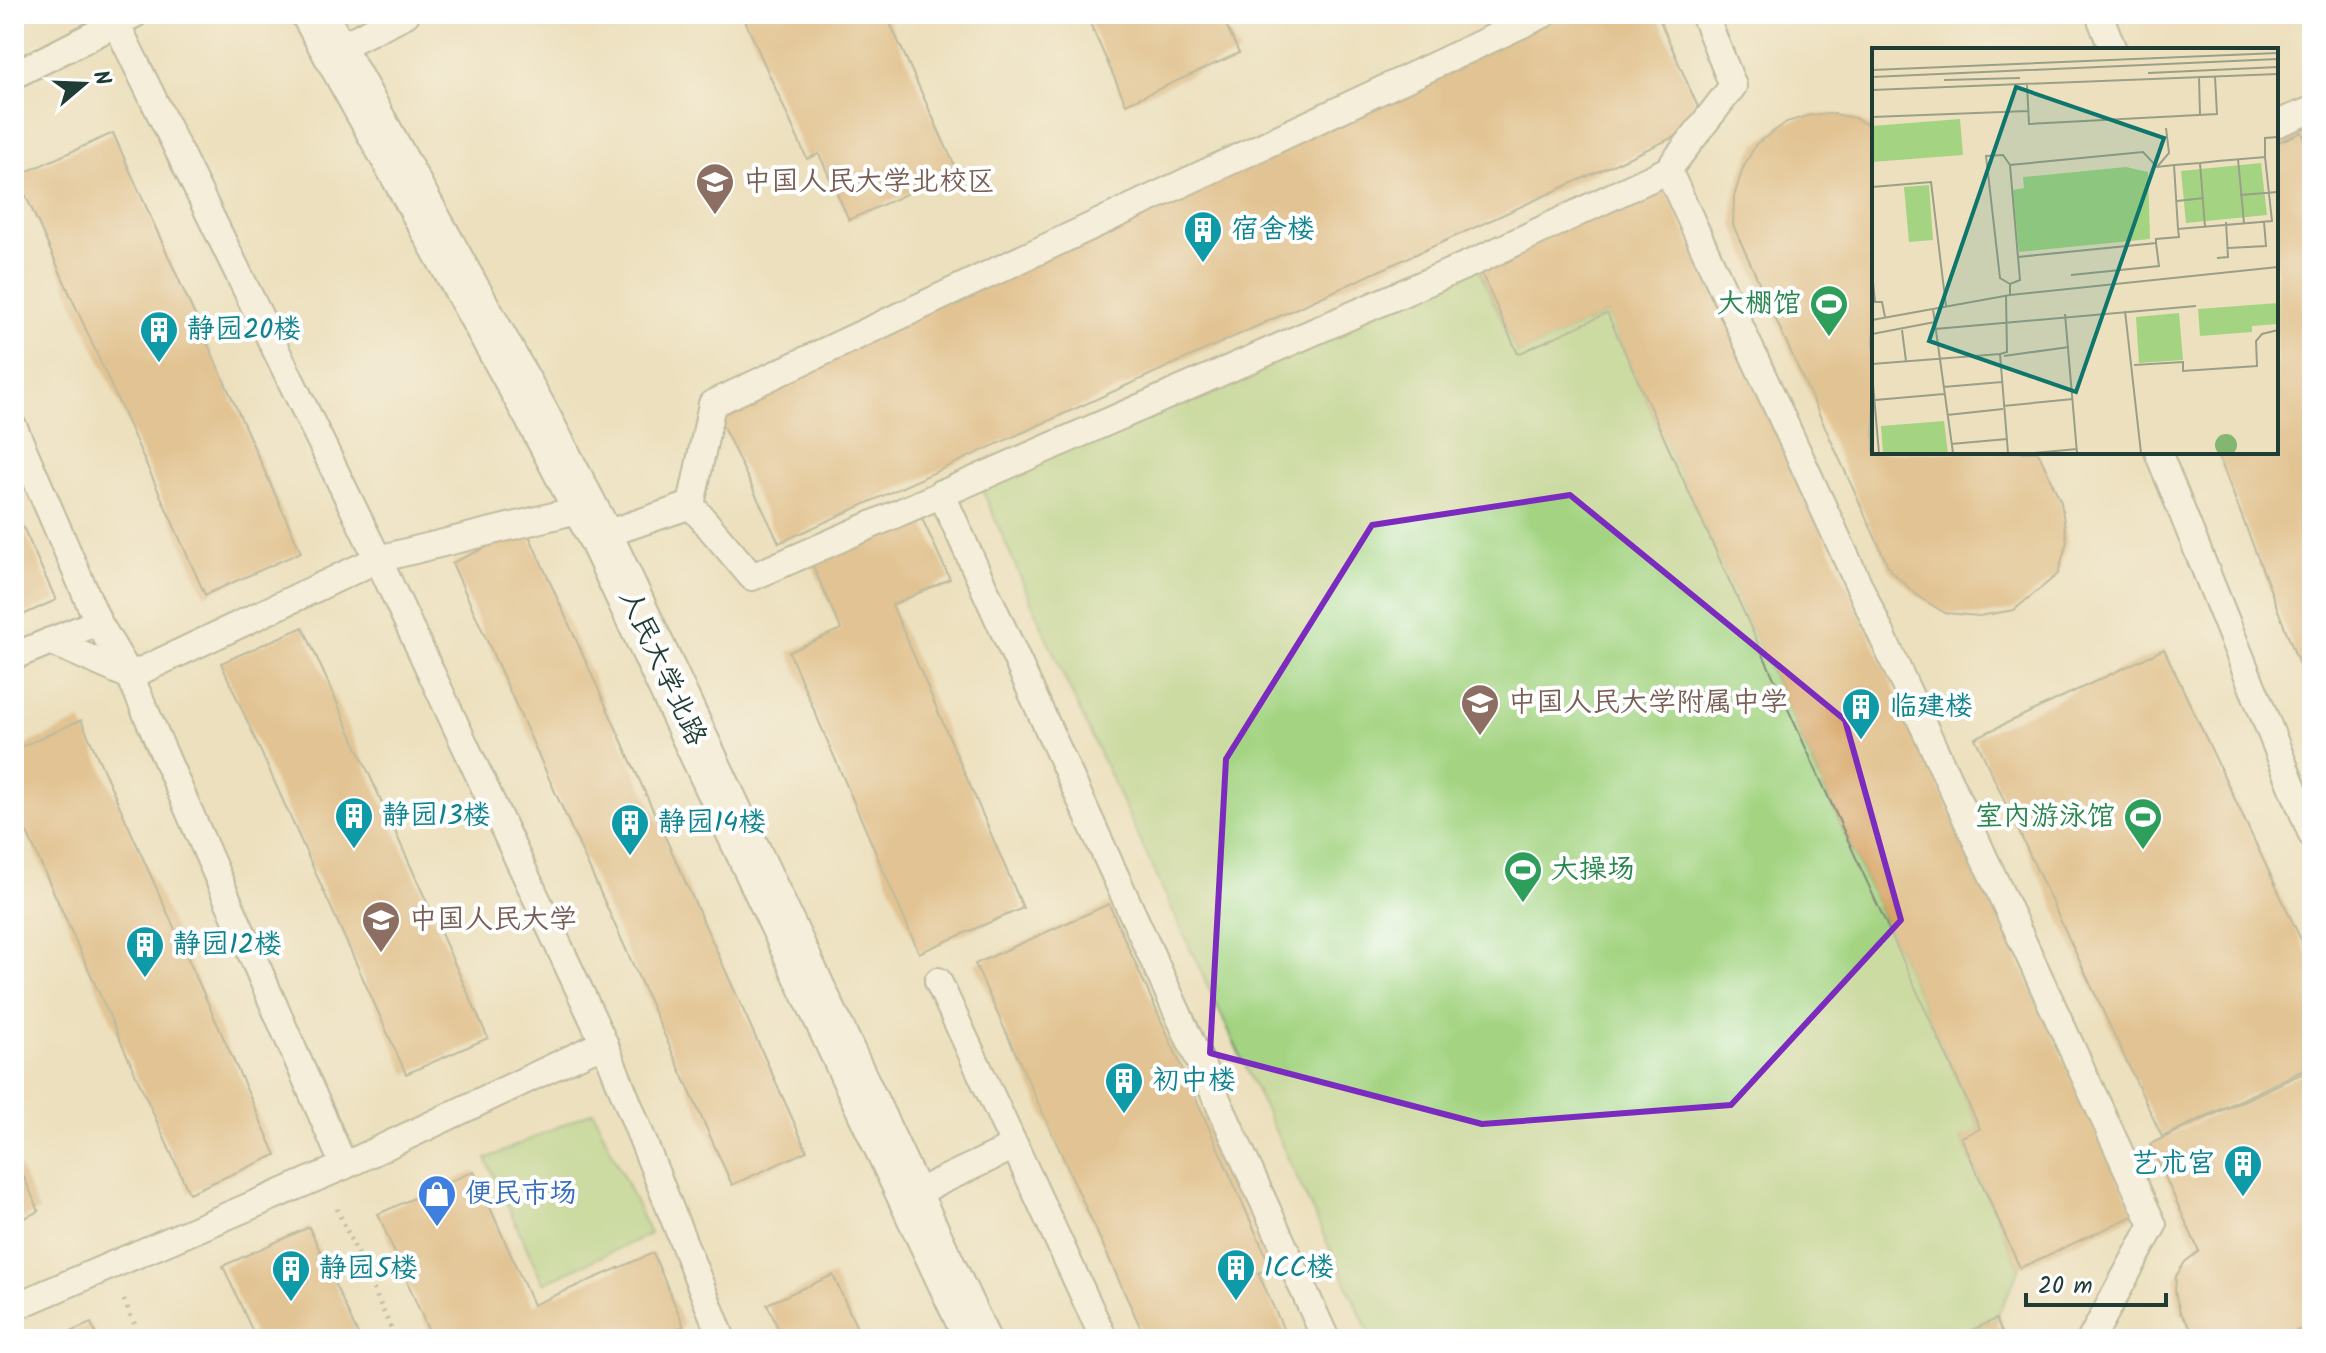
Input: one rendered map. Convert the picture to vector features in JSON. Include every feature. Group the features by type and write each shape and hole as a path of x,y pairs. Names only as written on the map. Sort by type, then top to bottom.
{"street":[{"name":"人民大学北路","path":"324,31 593,522 977,1339"}],"lane":[{"path":"324,31 406,14"},
{"path":"691,505 712,404 1544,14"},
{"path":"691,505 752,577 1476,261 1668,170 1733,86 1704,14"},
{"path":"2099,14 2112,48"},
{"path":"14,75 126,19 604,1043 722,1339"},
{"path":"2278,123 2312,110"},
{"path":"1668,170 2153,1225 2091,1339"},
{"path":"14,428 98,622 130,676 333,1170"},
{"path":"2159,454 2312,835"},
{"path":"941,493 1326,1339"},
{"path":"50,641 130,676 378,559 691,505"},
{"path":"14,656 98,622"},
{"path":"938,981 1104,1339"},
{"path":"14,1307 333,1170 604,1043"},
{"path":"909,1196 1015,1146"}],"path":[{"path":"333,1170 396,1339"}],"highlighted area":[{"path":"1570,495 1845,720 1901,920 1731,1105 1482,1124 1210,1053 1226,759 1372,525"}],"green space":[{"name":"大操场","path":"1475,262 1518,354 1607,313 1980,1129 1961,1138 2020,1268 1996,1319 1952,1339 1372,1339 1065,679 981,487"},
{"path":"593,1111 650,1234 543,1283 486,1159"}],"building":[{"path":"742,14 886,14 957,171 849,220 819,154 807,159"},
{"path":"1086,14 1221,14 1239,53 1126,104"},
{"name":"宿舍楼","path":"1544,14 1657,14 1705,123 779,543 712,404"},
{"name":"大棚馆","path":"1834,114 1854,118 1872,127 1872,454 2039,454 2061,502 2067,541 2058,574 2014,610 1979,616 1945,613 1919,597 1890,570 1733,225 1734,197 1743,168 1756,144 1787,122 1811,115"},
{"path":"2302,132 2312,158 2312,698 2218,454 2278,454 2278,142"},
{"name":"静园20楼","path":"113,133 301,552 205,595 17,176"},
{"name":"临建楼","path":"1660,177 2135,1215 2020,1268 1961,1137 1980,1129 1607,313 1518,354 1476,261"},
{"path":"14,507 56,600 14,619"},
{"path":"919,512 950,579 892,605 1023,908 919,953 789,652 841,629 811,562"},
{"name":"静园14楼","path":"526,529 807,1151 732,1185 452,563"},
{"name":"静园13楼","path":"303,627 488,1038 406,1074 221,663"},
{"name":"室内游泳馆","path":"2164,649 2312,963 2312,1066 2162,1137 1975,738"},
{"name":"静园12楼","path":"81,720 276,1155 189,1193 14,804 14,750"},
{"name":"初中楼","path":"1109,904 1271,1267 1258,1273 1288,1339 1124,1339 1142,1331 975,964"},
{"name":"艺术宫","path":"2312,1069 2312,1324 2280,1339 2239,1339 2236,1333 2219,1338 2203,1337 2190,1327 2180,1312 2175,1292 2176,1276 2185,1262 2199,1251 2150,1144"},
{"path":"14,1155 39,1211 14,1223"},
{"path":"474,1171 533,1305 653,1253 684,1326 679,1328 683,1339 432,1339 378,1214"},
{"name":"静园5楼","path":"309,1227 360,1339 256,1339 223,1266"},
{"path":"833,1275 862,1339 783,1339 767,1304"},
{"path":"1996,1319 2005,1339 1952,1339"},
{"path":"91,1323 98,1339 54,1339"}],"place":[{"name":"中国人民大学北校区","path":"715,216"},
{"name":"宿舍楼","path":"1203,264"},
{"name":"大棚馆","path":"1829,338"},
{"name":"静园20楼","path":"159,364"},
{"name":"中国人民大学附属中学","path":"1480,737"},
{"name":"临建楼","path":"1861,741"},
{"name":"静园13楼","path":"354,850"},
{"name":"室内游泳馆","path":"2143,851"},
{"name":"静园14楼","path":"630,857"},
{"name":"大操场","path":"1523,904"},
{"name":"中国人民大学","path":"381,954"},
{"name":"静园12楼","path":"145,979"},
{"name":"初中楼","path":"1124,1115"},
{"name":"艺术宫","path":"2243,1198"},
{"name":"便民市场","path":"437,1228"},
{"name":"ICC楼","path":"1236,1302"},
{"name":"静园5楼","path":"291,1303"}]}
